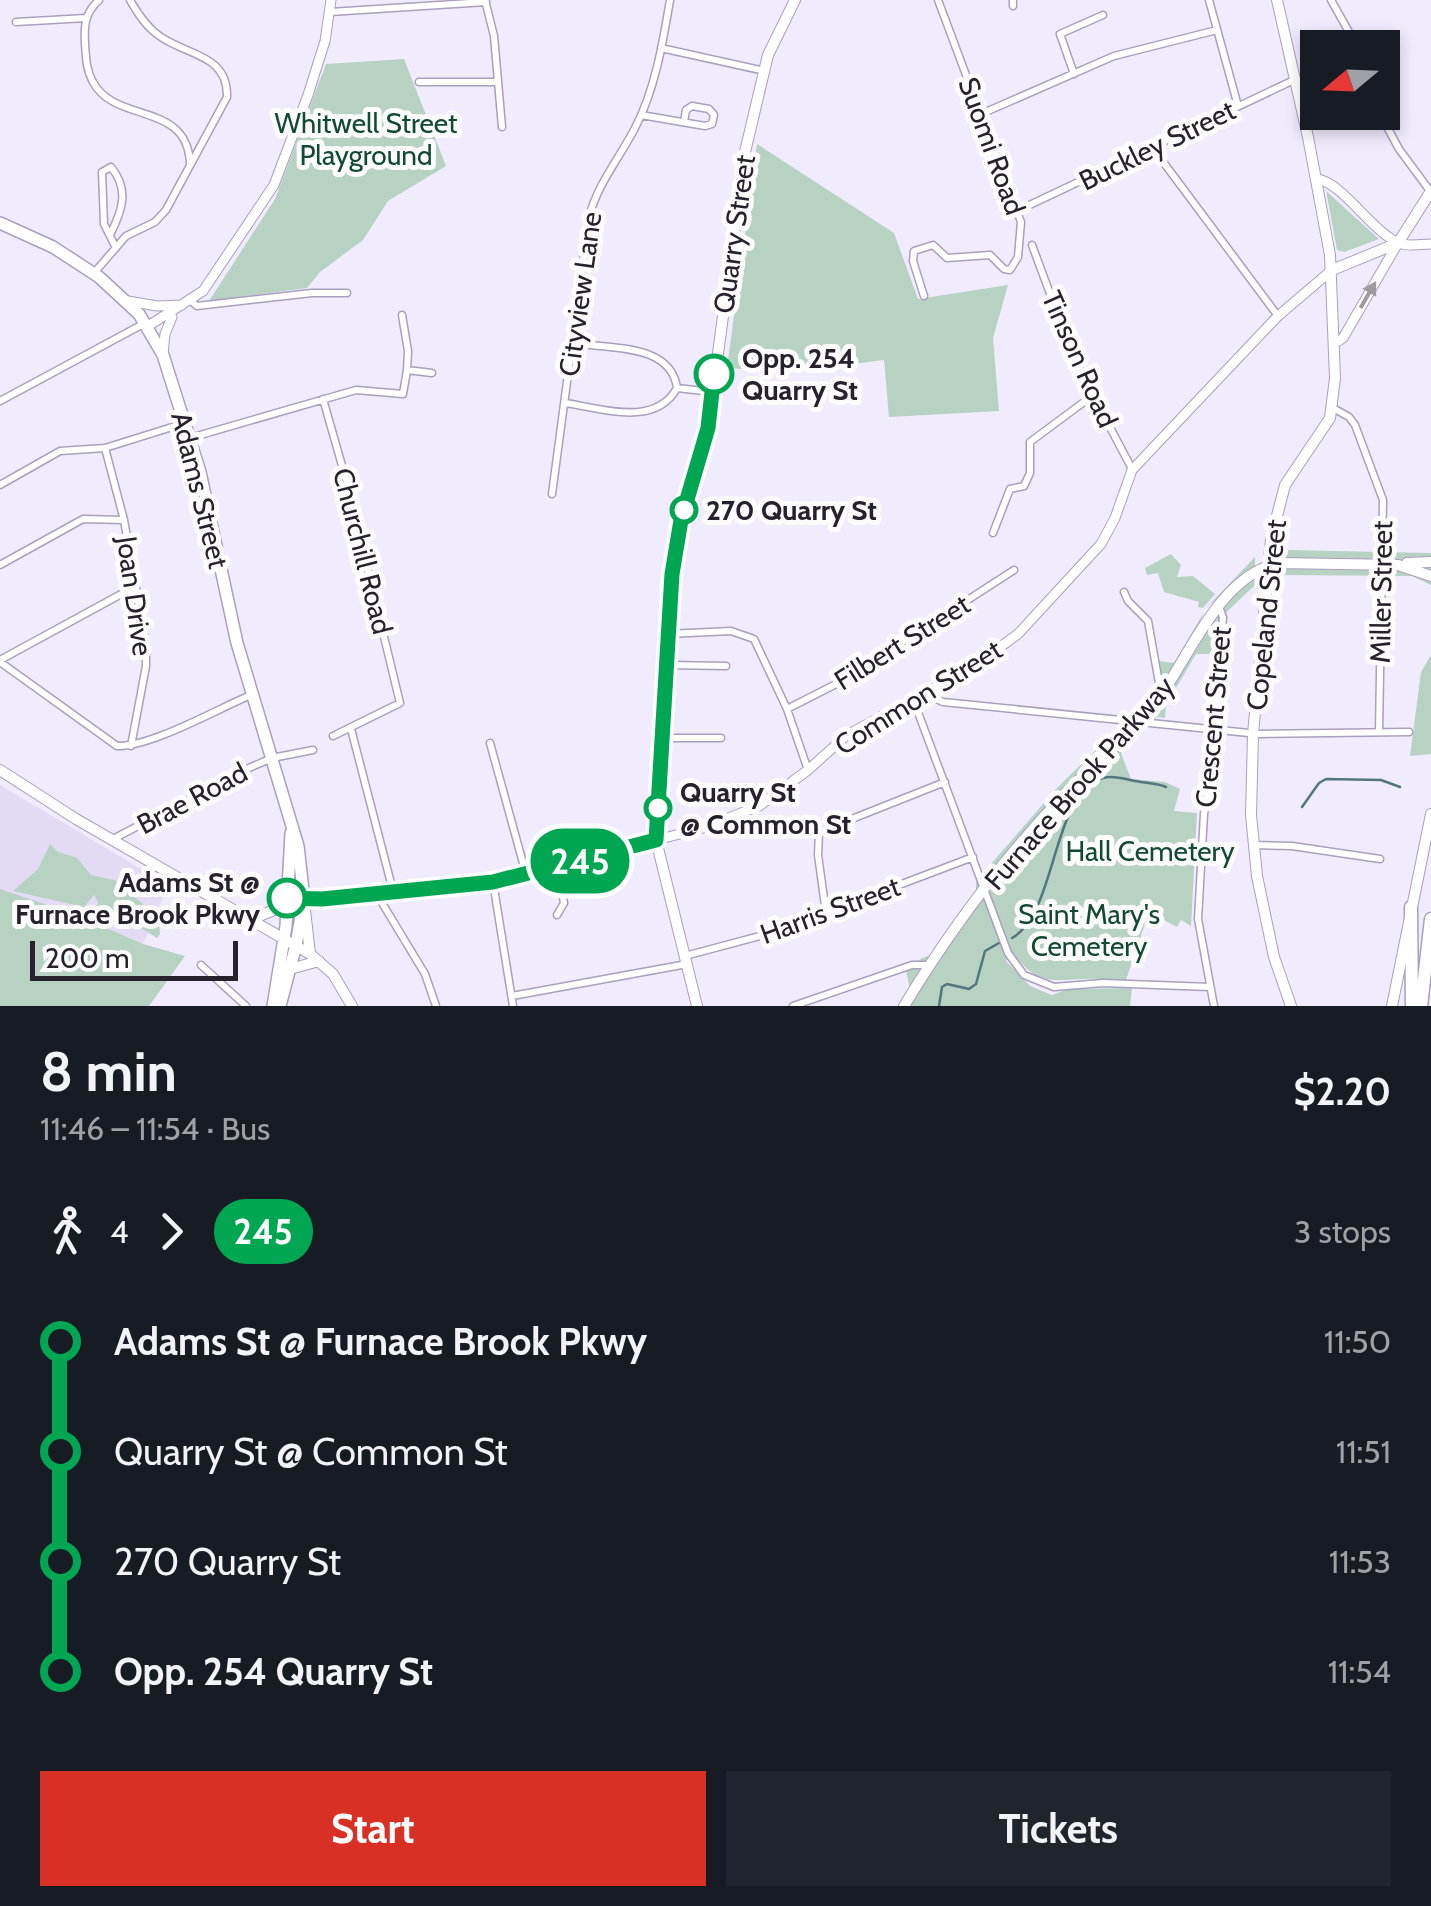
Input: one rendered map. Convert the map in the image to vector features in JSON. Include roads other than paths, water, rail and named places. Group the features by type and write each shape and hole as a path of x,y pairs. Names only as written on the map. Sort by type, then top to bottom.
{"highway":[{"path":"1411,907 1412,1006"},
{"path":"1424,1006 1431,918"},
{"path":"1424,1006 1431,958"}],"main road":[{"name":"Quarry Street","path":"697,1006 656,840 675,545 706,434 745,152 779,27 795,0"},
{"name":"Copeland Street","path":"1278,0 1317,179 1332,270 1334,344 1332,408 1322,434 1285,486 1271,538 1253,734 1250,815 1254,846 1274,957 1290,1006"},
{"path":"1398,243 1431,192"},
{"name":"Adams Street","path":"0,223 53,247 94,274 146,323 163,355 190,438 252,695 298,846 304,899 290,970 276,1006"},
{"name":"Common Street","path":"1332,270 1398,243"},
{"path":"1268,566 1431,562"},
{"path":"1382,564 1406,566 1431,576"},
{"name":"Furnace Brook Parkway","path":"904,1006 985,888 1064,795 1141,721 1165,692 1201,630 1219,608 1242,584 1268,566"},
{"path":"0,770 112,840 315,957 333,974 352,1006"},
{"path":"1392,1006 1431,814"},
{"name":"Adams Street","path":"276,1006 291,833"},
{"path":"249,920 274,910 287,898"},
{"path":"304,899 315,957"},
{"path":"290,970 315,957"}],"street":[{"path":"98,0 86,18 86,62 94,85 108,99 176,128 188,144 190,166"},
{"path":"94,274 126,236 162,215 225,107 226,80 208,59 156,33 130,0"},
{"path":"163,355 168,324 210,282 274,186 308,95 332,0"},
{"name":"Cityview Lane","path":"552,494 594,198 641,115 661,48 670,0"},
{"name":"Suomi Road","path":"924,296 913,261 914,251 933,245 947,258 981,254 1010,270 1016,266 1021,222 938,0"},
{"path":"1209,0 1238,106"},
{"path":"1331,0 1348,30"},
{"path":"330,12 485,1 494,36 502,127"},
{"path":"1074,74 1060,34 1103,15"},
{"path":"16,22 86,18"},
{"path":"981,114 1135,50 1217,30"},
{"path":"661,48 765,71"},
{"name":"Buckley Street","path":"1018,210 1296,80"},
{"path":"418,82 498,82"},
{"path":"641,115 684,122 712,124 714,114 710,109 692,106 686,110 684,122"},
{"path":"1388,130 1431,192"},
{"path":"1152,147 1278,316"},
{"path":"110,235 123,210 120,181 111,167 102,172 104,224 116,248"},
{"path":"1317,179 1327,181 1398,243 1431,244"},
{"path":"1334,344 1344,338 1398,243"},
{"name":"Tinson Road","path":"1032,244 1075,360 1132,470"},
{"name":"Common Street","path":"287,898 493,882 742,814 778,794 847,735 997,651 1058,594 1101,544 1132,470 1278,316 1332,270"},
{"path":"124,299 150,306 188,302 197,306 312,293 348,293"},
{"path":"0,401 188,302"},
{"path":"190,438 356,390 402,394 408,351 402,315"},
{"path":"572,343 655,355 668,363 677,388"},
{"path":"407,370 432,373"},
{"path":"677,388 712,392"},
{"path":"565,403 652,412 667,402 677,388"},
{"path":"993,534 1010,489 1024,486 1030,472 1030,442 1092,396"},
{"name":"Churchill Road","path":"323,399 400,703 350,729"},
{"name":"Miller Street","path":"1332,408 1356,426 1380,489 1379,732"},
{"path":"0,485 60,451 105,448 185,424"},
{"name":"Joan Drive","path":"105,448 124,520 143,620 146,666 131,746"},
{"path":"0,566 83,519 124,520"},
{"name":"Filbert Street","path":"787,708 844,680 1014,570"},
{"path":"136,586 0,662 117,746 131,746 252,695"},
{"path":"1124,592 1148,620 1159,684 1165,692"},
{"name":"Crescent Street","path":"1214,1006 1198,919 1223,614 1219,608"},
{"path":"667,634 730,631 754,639 787,708 808,770"},
{"path":"666,665 726,666"},
{"path":"930,690 934,698 943,702 1253,734 1409,732"},
{"path":"912,697 1010,959 1031,979 1054,987 1102,983 1210,987"},
{"path":"334,736 350,729 393,891"},
{"path":"660,738 721,738"},
{"path":"490,743 526,875"},
{"name":"Brae Road","path":"112,840 272,758 313,750"},
{"path":"826,913 819,832 945,782"},
{"path":"1254,846 1292,846 1380,858"},
{"name":"Harris Street","path":"512,996 686,960 775,932 973,857"},
{"path":"558,867 564,903 558,915"},
{"path":"493,882 513,1006"},
{"path":"376,893 425,974 436,1006"},
{"path":"201,964 246,1006"},
{"path":"793,1006 912,965 930,965"}],"waterway":[{"path":"1012,938 1027,924 1038,904 1063,828 1086,788 1111,777 1166,787"},
{"path":"1302,807 1326,779 1381,780 1400,787"},
{"path":"939,1006 942,987 947,984 969,989 976,984 985,951 999,943"}],"place":[{"name":"Opp. 254 Quarry St","path":"714,374"},
{"name":"270 Quarry St","path":"684,510"},
{"name":"Quarry St @ Common St","path":"658,808"},
{"name":"Adams St @ Furnace Brook Pkwy","path":"287,898"}],"park label":[{"name":"Whitwell Street Playground","path":"366,139"},
{"name":"Hall Cemetery","path":"1150,851"},
{"name":"Saint Mary's Cemetery","path":"1089,930"}]}
